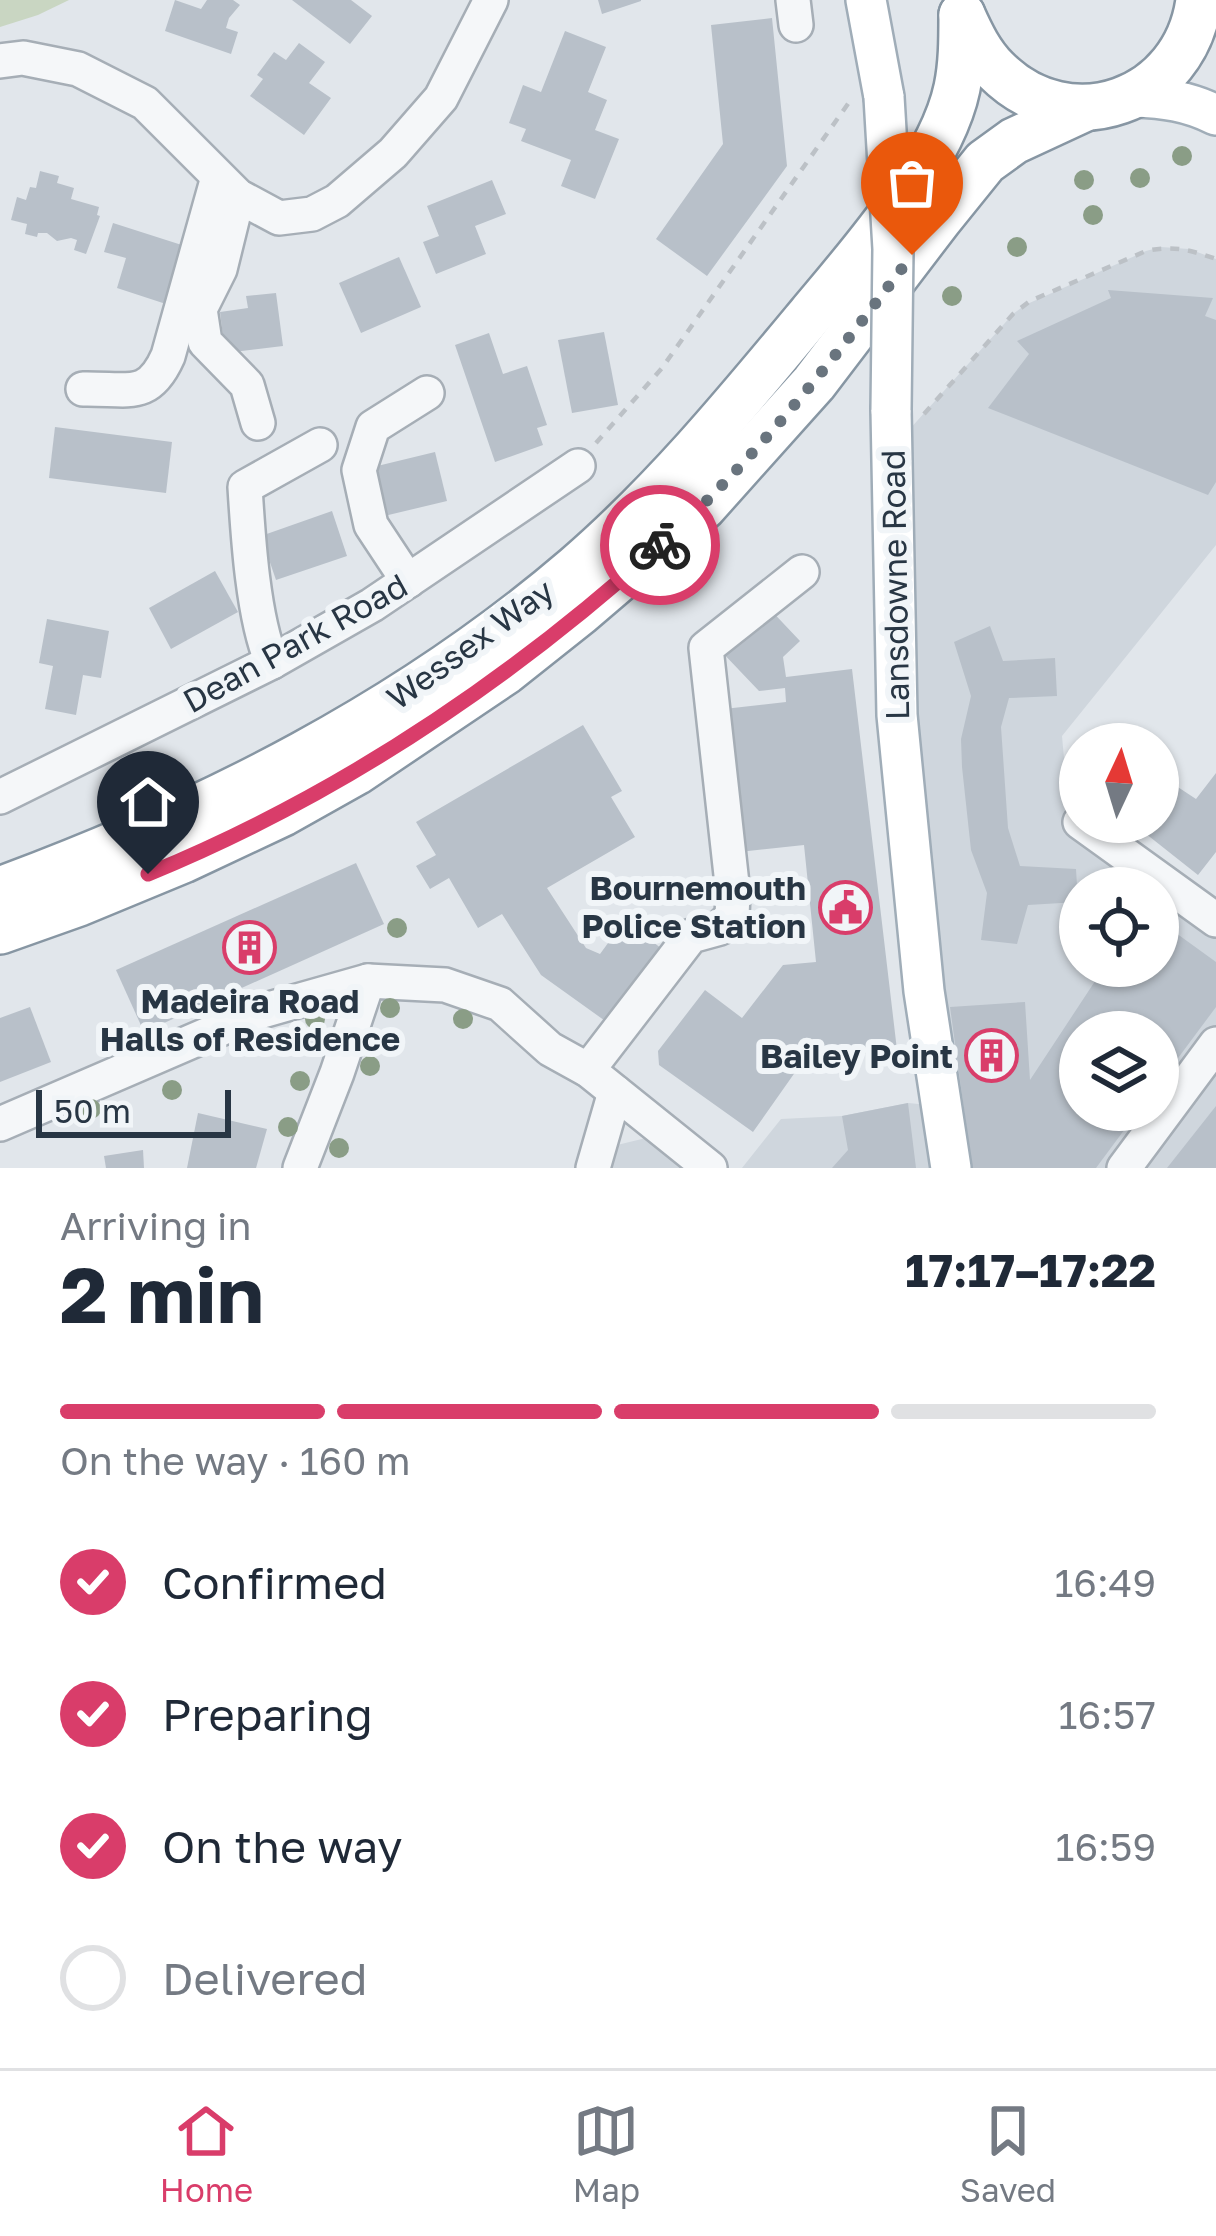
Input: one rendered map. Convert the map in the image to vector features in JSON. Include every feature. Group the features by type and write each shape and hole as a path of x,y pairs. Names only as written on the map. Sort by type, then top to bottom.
{"highway":[{"path":"1133,97 1161,77 1183,52 1196,21 1198,0"},
{"path":"962,8 976,46 998,72 1024,91 1082,109"},
{"name":"Wessex Way","path":"0,890 134,837 296,759 473,648 576,568 748,390 914,180 944,127 956,91 962,8"},
{"name":"Wessex Way","path":"0,931 183,860 283,813 356,772 506,671 703,507 814,383 986,162 1014,141 1082,109 1133,97"}],"main road":[{"name":"Lansdowne Road","path":"866,0 883,90 892,250 897,715 924,991 951,1168"},
{"path":"1208,0 1216,13"},
{"path":"1133,97 1170,98 1216,115"}],"street":[{"path":"0,61 23,58 78,69 145,103 228,186 279,218 312,214 337,201 393,153 440,98 491,0"},
{"path":"83,389 145,388 158,377 228,186"},
{"path":"228,186 220,269 200,309 205,341 247,386 258,423"},
{"path":"408,581 371,525 359,470 373,427 428,393"},
{"path":"272,662 263,639 245,487 320,445"},
{"name":"Dean Park Road","path":"0,797 272,662 372,605 578,466"},
{"path":"588,1070 691,936 720,928 732,916 706,648 802,572"},
{"path":"1113,843 1211,907"},
{"path":"300,1168 368,981"},
{"path":"0,1124 262,1011 368,981 445,986 500,1004 550,1049 588,1070 710,1168"},
{"path":"1124,1168 1216,1045"},
{"path":"593,1168 615,1092"}],"path":[{"path":"578,466 662,368 849,102 857,94 883,90"},
{"path":"891,450 1030,301 1146,251 1189,249 1216,259"}],"shaded area":[{"path":"1161,247 1189,249 1216,259 1216,545 1072,723 1059,723 1059,843 1109,843 1142,867 1059,867 1059,987 1179,987 1179,893 1216,920 1216,1168 742,1168 781,1119 842,1116 908,1103 940,1106 891,450 1025,305"},
{"path":"646,1138 687,1168 608,1168 613,1146"}],"green space":[{"path":"0,0 69,0 0,27"}],"building":[{"path":"175,0 201,9 207,0 233,0 240,5 226,28 238,32 231,54 165,31"},
{"path":"292,0 351,0 372,16 350,44"},
{"path":"598,0 641,0 641,1 602,14"},
{"path":"772,18 787,166 707,276 656,239 723,144 711,25"},
{"path":"565,31 606,47 588,92 607,100 595,130 619,139 595,199 561,186 571,160 521,141 526,129 509,123 523,85 541,92"},
{"path":"299,43 325,62 309,83 331,98 304,135 250,96 263,79 257,75 274,52 286,60"},
{"path":"40,171 59,176 57,183 74,188 71,199 99,207 86,254 74,250 77,240 25,234 27,224 11,220 17,197 26,200 30,187 36,188"},
{"path":"492,180 506,214 475,226 486,254 436,274 423,242 439,236 427,206"},
{"path":"113,223 188,247 169,305 117,288 126,258 104,252"},
{"path":"399,257 421,307 361,333 339,283"},
{"path":"1108,290 1213,298 1205,316 1216,320 1216,482 1208,495 988,408 1029,354 1017,341 1111,298"},
{"path":"276,293 283,346 225,353 220,312 248,308 246,296"},
{"path":"604,332 618,405 572,413 558,340"},
{"path":"489,333 503,374 527,366 547,425 537,428 543,445 495,462 455,345"},
{"path":"55,427 172,442 166,493 49,478"},
{"path":"435,452 447,501 380,517 369,468"},
{"path":"332,511 347,556 276,580 261,536"},
{"path":"215,571 238,612 171,649 149,608"},
{"name":"Bournemouth Police Station","path":"766,605 800,641 783,657 786,677 852,669 897,1050 803,1061 753,1132 659,1065 658,1051 705,990 742,1018 783,965 816,962 804,845 739,852 724,709 786,702 785,688 759,691 719,649"},
{"path":"47,619 109,631 101,678 83,675 76,715 45,709 53,666 39,663"},
{"path":"990,626 1003,661 1055,658 1057,696 1009,698 1001,727 1008,828 1020,866 1059,868 1059,903 1028,905 1017,944 981,940 987,893 971,850 962,767 961,739 971,696 954,642"},
{"path":"583,725 622,791 611,797 635,837 547,888 586,948 600,954 625,920 662,949 608,1023 541,975 502,914 478,928 449,878 430,889 416,866 436,855 416,822"},
{"path":"1216,773 1216,852 1198,875 1158,843 1179,843 1179,788 1196,799"},
{"name":"Madeira Road Halls of Residence","path":"356,863 384,924 144,1032 116,970"},
{"name":"Bailey Point","path":"1179,935 1216,962 1216,1007 1179,1057 1179,1011 1075,1011 1091,987 1179,987"},
{"name":"Bailey Point","path":"1025,1002 1030,1080 1059,1036 1059,1131 1123,1131 1096,1168 972,1168 950,1007"},
{"name":"Madeira Road Halls of Residence","path":"30,1007 51,1062 0,1082 0,1018"},
{"path":"908,1103 916,1168 832,1168 848,1150 842,1116"},
{"path":"1216,1106 1216,1168 1167,1168"},
{"path":"198,1113 267,1129 256,1168 187,1168"},
{"path":"143,1150 144,1168 106,1168 104,1156"}],"way so far":[{"path":"660,545 703,507 814,383 912,255"}],"place":[{"name":"Bournemouth Police Station","path":"845,907"},
{"name":"Madeira Road Halls of Residence","path":"250,947"},
{"name":"Bailey Point","path":"992,1056"}],"route":[{"path":"148,874 283,813 395,747 506,671 660,545"}]}
